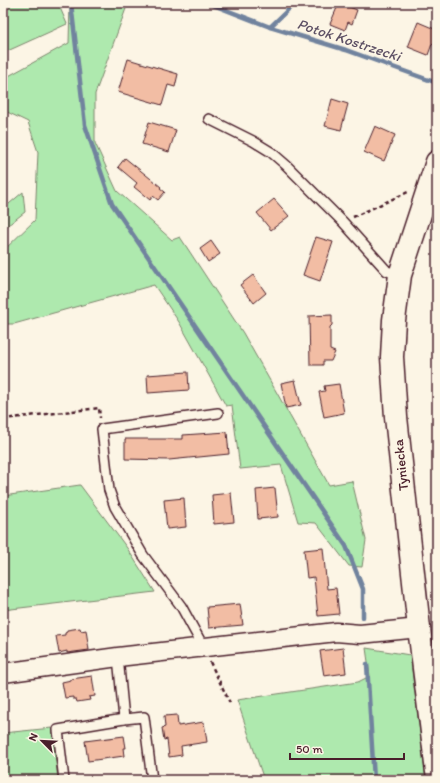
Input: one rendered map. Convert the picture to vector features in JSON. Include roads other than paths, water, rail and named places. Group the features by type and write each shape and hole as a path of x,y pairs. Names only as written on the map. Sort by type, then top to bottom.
{"street":[{"name":"Tyniecka","path":"437,162 400,275 394,320 392,358 393,386 419,628 437,772"},
{"path":"3,673 118,657 336,632 360,634 419,628"}],"lane":[{"path":"209,119 253,141 271,152 343,222 387,271 400,275"},
{"path":"204,648 181,606 142,555 115,507 109,490 102,429 218,413"},
{"path":"118,657 124,719"},
{"path":"64,780 58,730 144,717 152,780"}],"waterway":[{"path":"71,3 85,125 112,204 346,546 363,589 363,617"},
{"name":"Potok Kostrzecki","path":"208,3 270,27 346,50 437,83"},
{"path":"270,27 295,3"},
{"path":"367,664 374,780"}]}
